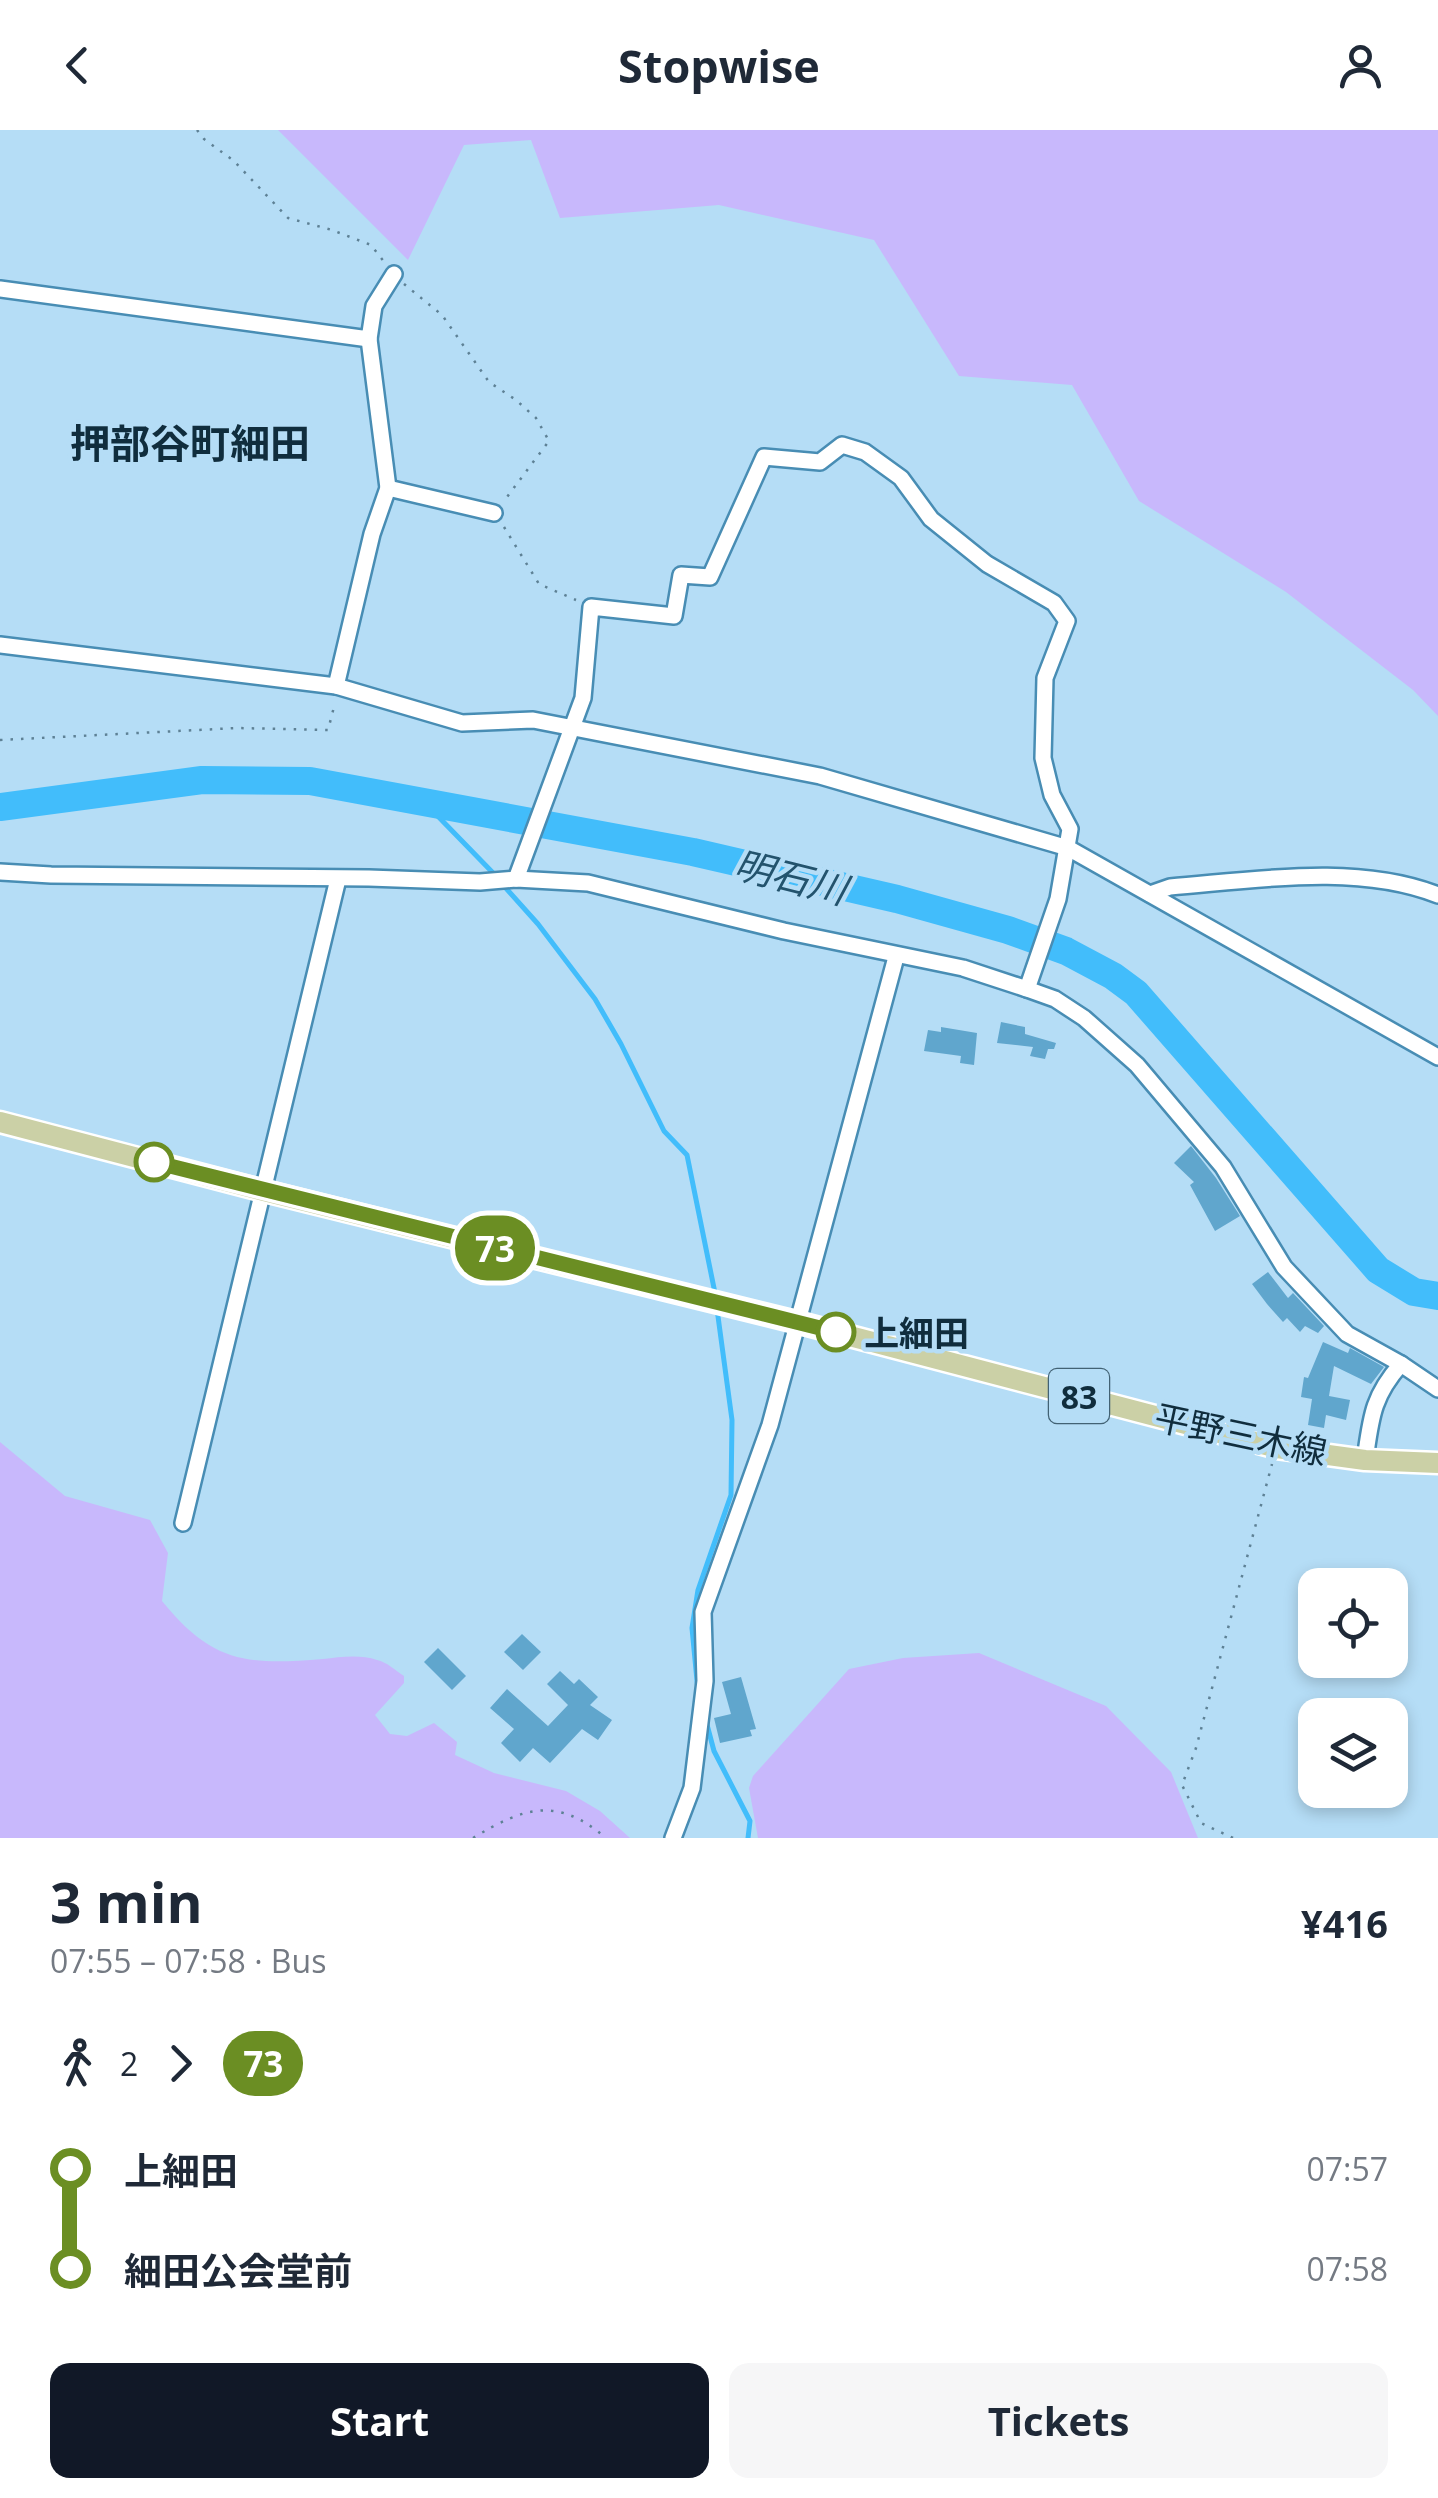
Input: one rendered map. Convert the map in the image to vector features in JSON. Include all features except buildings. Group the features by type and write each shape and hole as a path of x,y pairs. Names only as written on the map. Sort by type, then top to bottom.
{"main road":[{"name":"平野三木線","path":"0,1122 800,1323 1277,1448 1365,1460 1438,1463"}],"street":[{"path":"336,686 372,534 388,488 368,339 374,306 394,274"},
{"path":"0,288 368,339"},
{"path":"516,879 583,698 591,607 674,616 681,575 710,577 764,458 820,462 842,445 865,452 901,478 932,519 987,564 1054,603 1067,621 1045,678 1043,758 1052,796 1070,829 1068,848 1058,899 1028,988"},
{"path":"388,488 494,513"},
{"path":"0,645 336,686 462,723 533,720 820,776 1068,848 1438,1056"},
{"path":"0,872 588,882 896,956 963,968 1028,988 1055,999 1084,1018 1137,1064 1223,1168 1284,1267 1347,1334 1438,1389"},
{"path":"1150,894 1170,886 1318,875 1408,883 1438,894"},
{"path":"183,1523 338,879"},
{"path":"673,1838 692,1788 705,1680 702,1612 770,1425 896,956"},
{"path":"1365,1460 1373,1407 1382,1386 1401,1364"}],"path":[{"path":"198,130 204,139 234,160 288,218 371,246 394,274 442,316 489,382 536,418 549,441 494,513 539,584 591,607"},
{"path":"0,740 237,728 328,730 334,714 336,686"},
{"path":"1233,1838 1201,1824 1182,1785 1196,1748 1277,1448"},
{"path":"473,1838 510,1817 550,1808 590,1824 606,1838"}],"shaded area":[{"path":"278,130 1438,130 1438,716 1413,690 1286,592 1139,501 1072,385 959,376 874,240 719,205 560,218 531,140 464,145 408,260"},
{"path":"0,1442 65,1496 150,1520 168,1553 162,1601 180,1622 216,1649 253,1660 357,1657 384,1663 404,1676 404,1683 375,1715 390,1734 407,1736 434,1723 457,1742 455,1755 494,1773 566,1791 600,1811 630,1838 0,1838"},
{"path":"979,1653 1106,1706 1171,1772 1198,1838 758,1838 749,1788 753,1776 849,1669 903,1658"}],"waterway":[{"name":"明石川","path":"0,807 202,780 310,781 693,852 897,899 1008,930 1066,951 1136,993 1378,1270 1414,1292 1438,1296"},
{"path":"426,804 497,877"},
{"path":"504,886 595,999 664,1131 687,1155 716,1298"},
{"path":"698,1691 692,1628 698,1590 731,1495 732,1420 717,1309"},
{"path":"706,1721 714,1751 750,1821 748,1838"}],"bus line":[{"name":"73","path":"154,1162 836,1332"}],"place":[{"name":"上細田","path":"836,1332"}],"district":[{"name":"押部谷町細田","path":"190,442"}]}
